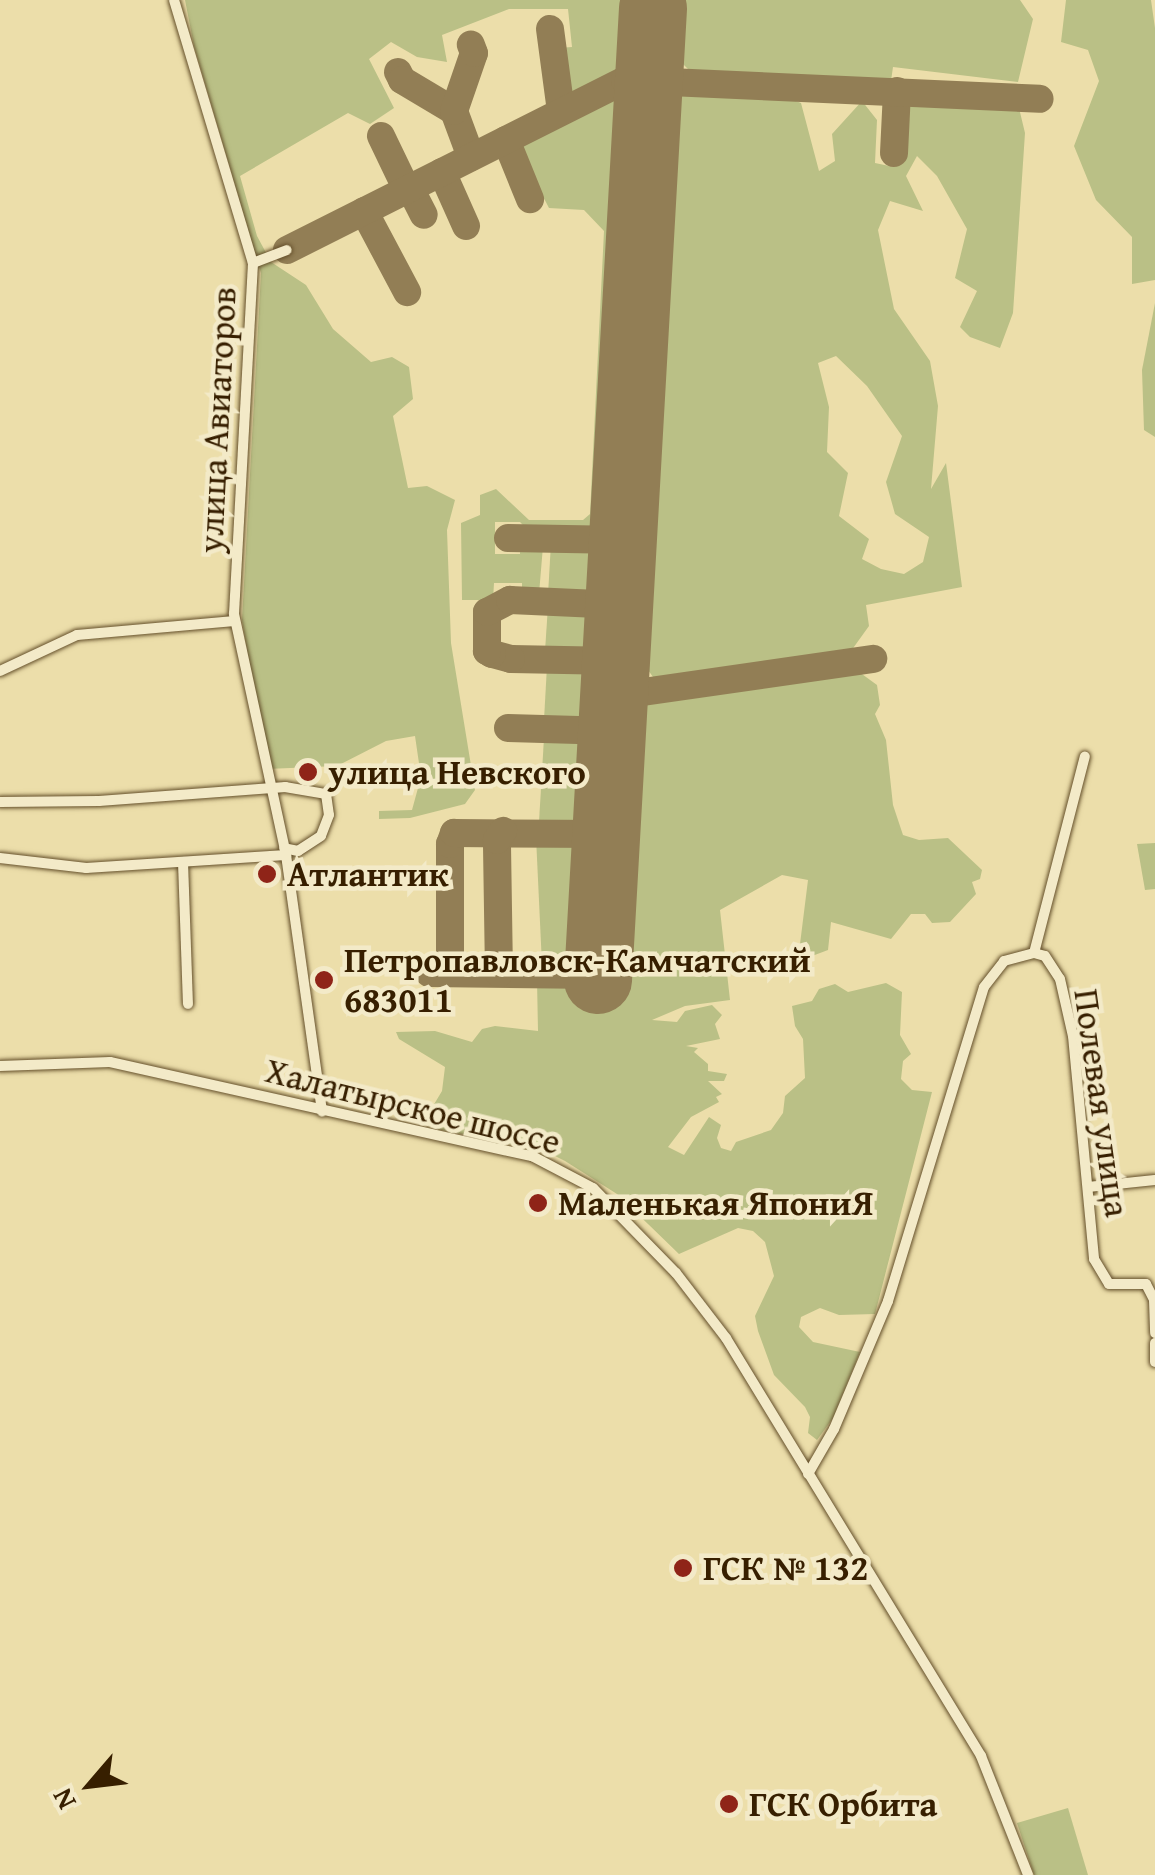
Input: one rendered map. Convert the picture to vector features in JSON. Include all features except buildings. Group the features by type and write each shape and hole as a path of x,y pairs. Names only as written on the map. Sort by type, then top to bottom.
{"street":[{"name":"улица Авиаторов","path":"174,0 253,263 234,621 272,790"},
{"path":"253,263 287,250"},
{"path":"0,671 77,636 234,621"},
{"path":"808,1474 834,1429 888,1301 984,987 1004,961 1034,953 1054,862 1086,756"},
{"path":"0,802 286,787 326,794 329,815 320,836 298,850 86,868 0,858"},
{"path":"272,790 285,851 322,1111"},
{"path":"183,862 188,1004"},
{"name":"Полевая улица","path":"1034,953 1045,956 1060,979 1073,1036 1098,1272 1108,1284 1146,1284 1154,1300 1155,1333"},
{"name":"Халатырское шоссе","path":"0,1066 110,1062 532,1156 593,1188 652,1246 709,1313 982,1756 1028,1875"},
{"path":"1088,1187 1155,1180"},
{"path":"1155,1343 1155,1362"}],"green space":[{"path":"185,0 1020,0 1033,19 1018,82 893,67 891,81 690,71 675,56 675,6 630,4 626,71 575,98 564,94 558,48 572,47 568,9 509,9 442,35 447,62 417,57 391,42 369,59 394,108 370,124 348,113 240,176 257,236 271,262 306,285 333,329 371,362 392,357 409,367 413,399 393,416 408,488 427,486 455,500 447,530 451,643 475,790 465,804 410,818 379,819 379,811 412,810 421,777 415,736 386,741 337,766 267,769 242,620 261,273 194,46"},
{"path":"1066,0 1151,0 1155,28 1155,280 1132,284 1132,237 1096,200 1074,146 1099,81 1088,50 1061,42"},
{"path":"765,89 801,103 819,171 835,161 832,134 862,101 877,120 875,163 894,167 905,161 900,124 904,105 920,106 925,100 994,99 1019,108 1025,133 1013,313 1000,348 970,337 960,327 977,291 955,278 967,229 937,176 917,156 906,176 923,211 890,201 878,230 894,309 930,361 938,406 931,489 946,463 962,587 866,605 869,626 851,651 664,682 653,677 641,660 670,109 684,92 749,98","holes":["836,356 867,386 902,436 886,482 895,514 929,537 923,562 904,574 881,569 862,559 869,539 839,516 848,473 827,452 829,407 818,363"]},
{"path":"612,95 624,98 601,533 531,533 520,522 495,522 495,554 520,554 520,545 543,546 539,594 522,594 522,583 494,583 493,600 462,600 461,523 480,515 480,495 496,489 529,520 583,520 590,514 604,231 584,210 549,208 517,147 522,136 554,121 561,125 577,111"},
{"path":"1155,303 1155,437 1144,430 1142,370"},
{"path":"551,543 601,546 598,598 548,595"},
{"path":"548,606 597,609 594,655 545,651"},
{"path":"547,666 593,669 590,722 544,720"},
{"path":"855,669 877,685 880,705 875,714 886,740 893,805 903,835 919,840 948,838 982,870 980,879 972,882 976,894 950,922 932,923 925,914 911,914 891,939 831,922 828,950 812,956 799,952 808,880 782,875 720,910 730,1000 685,1006 652,1020 677,1022 685,1011 712,1005 722,1015 715,1024 720,1039 686,1046 698,1048 694,1052 708,1064 708,1071 727,1074 724,1081 708,1081 722,1094 716,1097 719,1102 691,1117 668,1147 684,1155 709,1117 721,1125 717,1138 721,1148 731,1151 736,1142 771,1130 783,1113 785,1096 805,1078 803,1039 795,1026 792,1006 812,1001 819,989 835,984 848,992 886,983 902,992 900,1035 911,1054 903,1061 901,1079 912,1090 932,1092 875,1314 839,1315 820,1308 801,1317 799,1327 813,1342 860,1352 833,1418 817,1440 808,1433 810,1417 805,1407 774,1375 758,1331 755,1316 774,1276 765,1242 753,1231 738,1228 679,1254 617,1194 565,1161 547,1152 432,1128 427,1116 442,1091 445,1067 399,1039 396,1032 435,1031 472,1042 482,1029 495,1026 538,1031 537,980 621,981 636,709 653,697"},
{"path":"544,738 589,741 584,824 539,822"},
{"path":"536,837 583,840 576,967 542,965"},
{"path":"1155,843 1155,889 1145,890 1137,844"},
{"path":"1068,1808 1088,1875 1034,1875 1017,1823"}],"taxiway":[{"path":"550,29 561,111"},
{"path":"471,45 474,53 454,111 471,157"},
{"path":"398,72 402,80 454,111"},
{"path":"287,250 625,80 1040,99"},
{"path":"894,153 897,91"},
{"path":"381,136 407,190"},
{"path":"506,140 530,199"},
{"path":"442,172 466,226"},
{"path":"410,188 424,215"},
{"path":"364,211 407,292"},
{"path":"508,538 624,540"},
{"path":"617,661 511,659 492,654 487,651 487,612 510,600 620,605"},
{"path":"615,696 873,659"},
{"path":"508,728 613,731"},
{"path":"499,973 497,840 503,831"},
{"path":"450,973 450,844 454,833 607,834"},
{"path":"429,973 599,975"}],"runway":[{"path":"598,980 653,9"}],"place":[{"name":"улица Невского","path":"308,772"},
{"name":"Атлантик","path":"267,874"},
{"name":"Петропавловск-Камчатский 683011","path":"324,980"},
{"name":"Маленькая ЯпониЯ","path":"538,1203"},
{"name":"ГСК № 132","path":"683,1568"},
{"name":"ГСК Орбита","path":"729,1804"}]}
